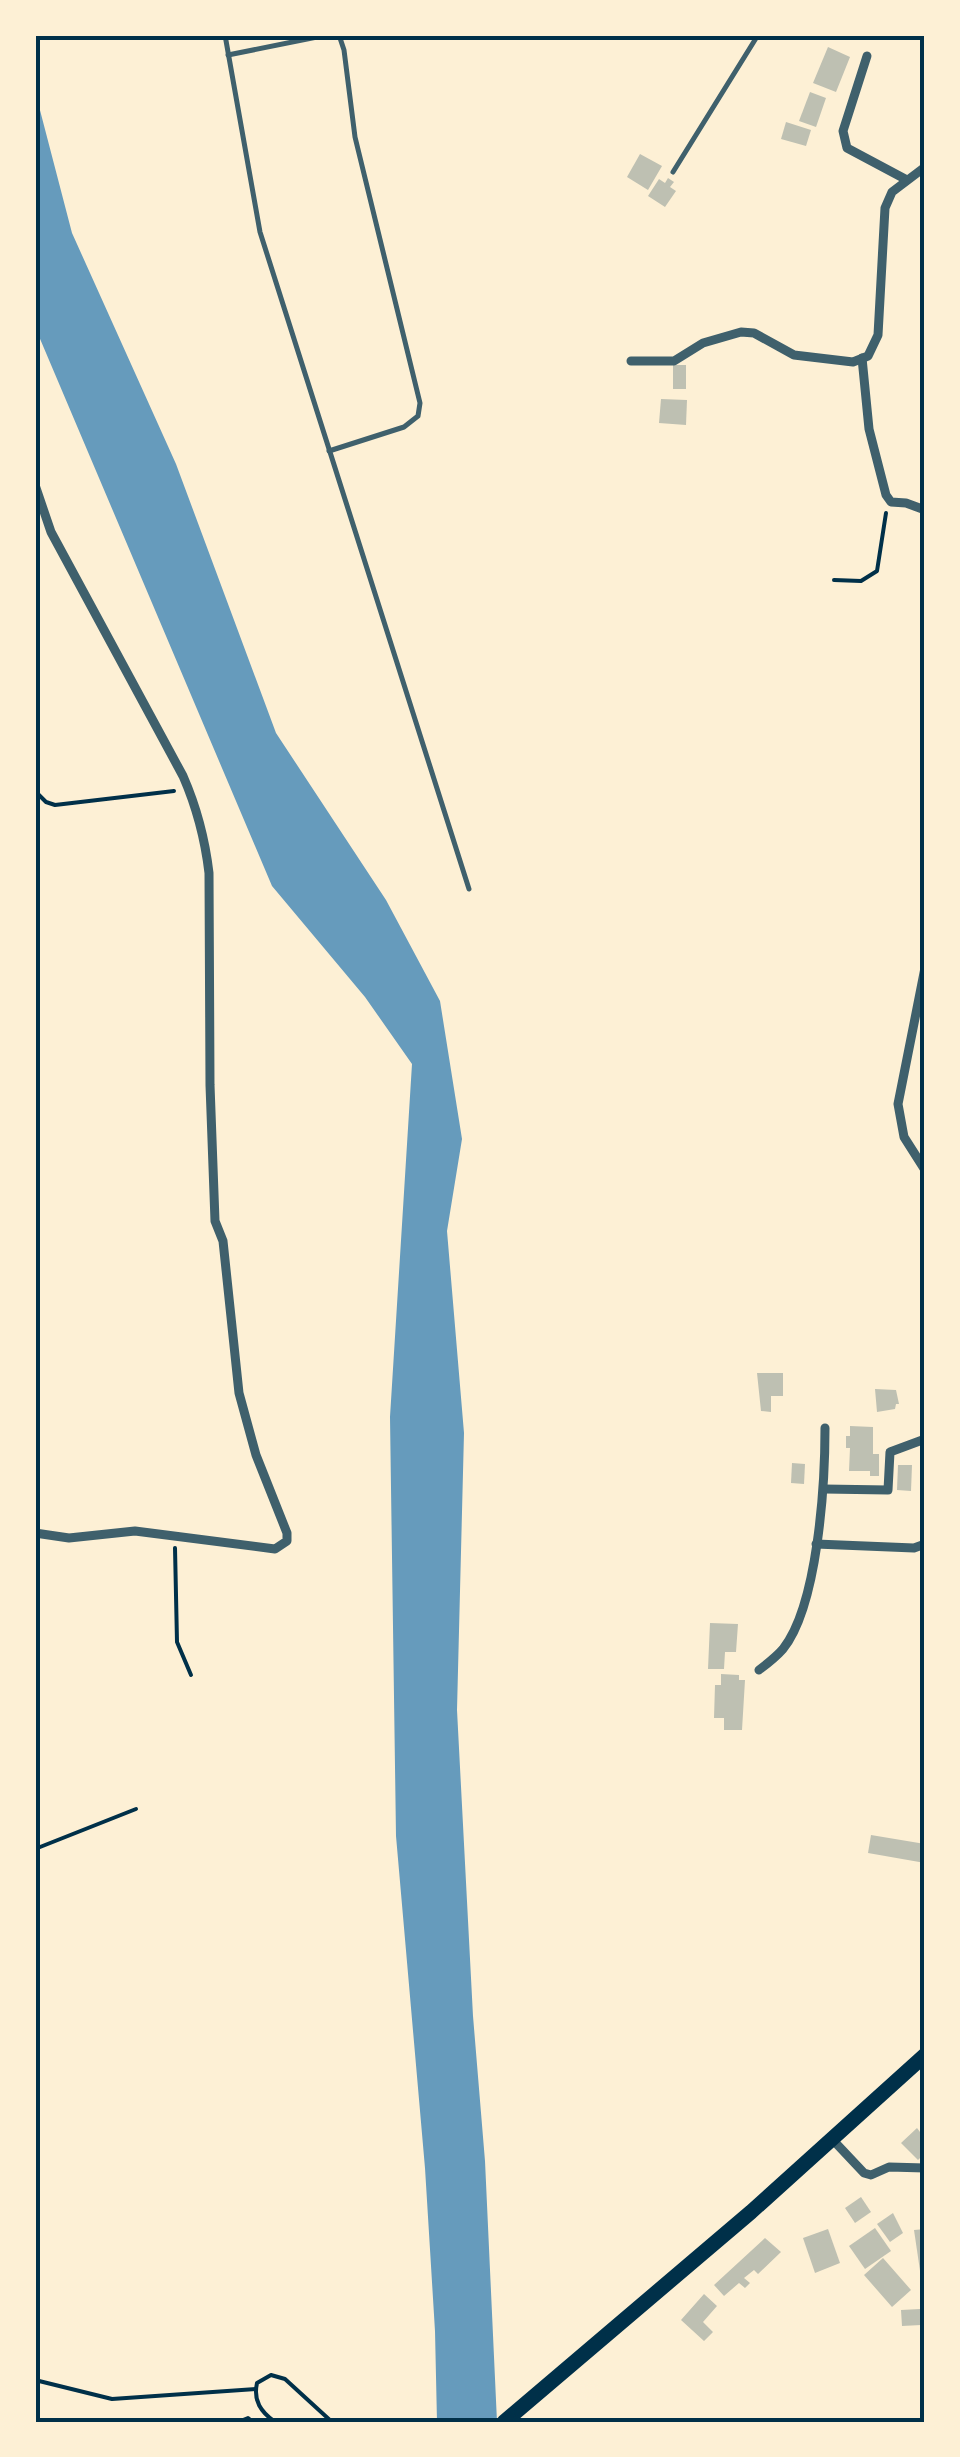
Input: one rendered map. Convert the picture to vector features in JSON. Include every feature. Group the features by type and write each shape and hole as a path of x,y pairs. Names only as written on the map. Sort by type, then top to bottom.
{"highway":[{"path":"504,2422 925,2055"}],"street":[{"path":"867,56 843,131 844,142 847,148 907,180"},
{"path":"631,360 674,361 703,343 741,332 754,333 794,354 853,362 862,358 873,349 878,335 885,208 892,192 925,167"},
{"path":"862,358 869,430 888,499 925,510"},
{"path":"35,485 51,532 189,790 206,844 215,1221 222,1241 239,1393 256,1455 287,1533 286,1541 275,1549 134,1531 69,1538 35,1533"},
{"path":"925,968 898,1104 904,1136 925,1170"},
{"path":"760,1670 783,1649 802,1610 824,1489 825,1428"},
{"path":"824,1489 888,1490 890,1452 925,1439"},
{"path":"816,1544 914,1548 925,1544"},
{"path":"832,2139 864,2173 889,2167 925,2168"}],"lane":[{"path":"225,35 260,232 469,889"},
{"path":"228,55 327,35"},
{"path":"329,451 404,427 418,416 420,403 355,137 344,50 338,35"},
{"path":"673,172 758,35"}],"path":[{"path":"834,580 861,582 877,571 888,499"},
{"path":"35,791 46,802 55,804 189,790"},
{"path":"175,1536 177,1642 191,1675"},
{"path":"35,1849 136,1809"},
{"path":"275,2422 260,2409 256,2388 257,2383 271,2375 285,2379 332,2422"},
{"path":"35,2380 112,2399 256,2388"},
{"path":"238,2422 248,2418 253,2422"}],"water":[{"path":"35,91 72,233 176,464 276,733 386,900 440,1001 462,1139 447,1231 464,1433 457,1710 497,2422 437,2422 425,2168 396,1836 390,1417 412,1064 365,997 272,886 35,327"}],"building":[{"path":"828,47 850,57 836,92 813,83"},
{"path":"810,92 826,98 816,127 799,121"},
{"path":"786,122 811,130 806,146 781,139"},
{"path":"640,154 662,166 648,190 627,177"},
{"path":"668,178 674,182 670,187 676,191 665,207 648,196 659,179 665,183"},
{"path":"673,365 686,365 686,389 673,389"},
{"path":"661,399 687,400 686,425 659,423"},
{"path":"757,1373 783,1373 783,1396 771,1396 771,1412 761,1411"},
{"path":"875,1389 896,1390 899,1404 895,1409 877,1412"},
{"path":"850,1426 873,1427 873,1454 879,1454 879,1476 870,1476 870,1471 849,1471 846,1436 850,1436"},
{"path":"792,1463 805,1464 804,1484 791,1483"},
{"path":"898,1465 912,1465 911,1491 897,1490"},
{"path":"710,1623 738,1624 736,1652 725,1652 724,1669 708,1669"},
{"path":"721,1674 739,1675 739,1680 745,1680 742,1730 724,1730 724,1718 714,1718 715,1685 721,1685"},
{"path":"871,1835 925,1844 925,1863 868,1853"},
{"path":"925,2127 925,2153 918,2160 901,2143 917,2128 920,2132"},
{"path":"861,2197 871,2212 855,2223 845,2208"},
{"path":"893,2213 903,2233 890,2242 877,2224"},
{"path":"875,2228 891,2251 865,2269 849,2246"},
{"path":"828,2229 840,2263 815,2273 803,2238"},
{"path":"925,2229 925,2290 923,2291 914,2230"},
{"path":"765,2238 781,2252 758,2274 754,2270 744,2278 750,2283 745,2288 739,2283 724,2296 714,2285"},
{"path":"883,2258 911,2290 892,2307 864,2275"},
{"path":"704,2294 717,2306 703,2322 713,2332 704,2341 681,2320"},
{"path":"920,2309 921,2325 902,2326 901,2310"}]}
